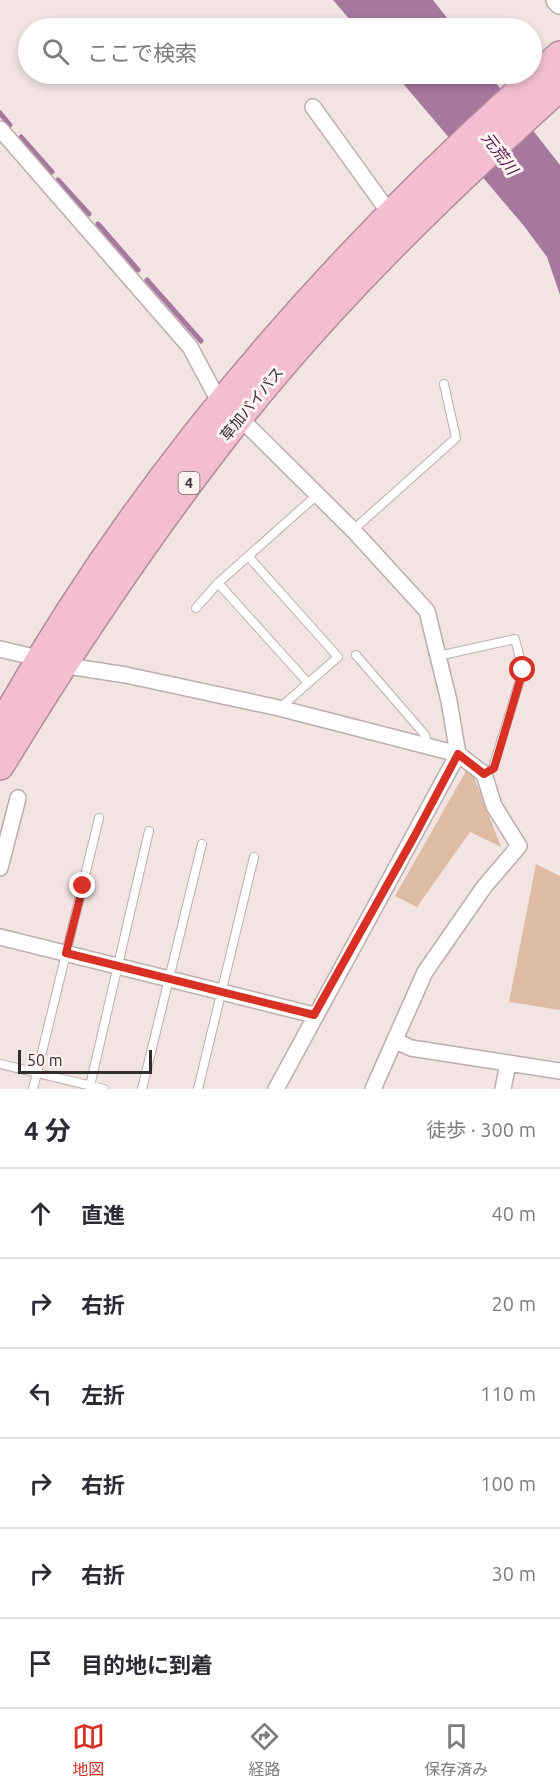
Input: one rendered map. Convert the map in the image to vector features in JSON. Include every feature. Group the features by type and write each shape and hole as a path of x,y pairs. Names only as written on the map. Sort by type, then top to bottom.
{"highway":[{"name":"草加バイパス","path":"542,71 560,55"},
{"name":"草加バイパス","path":"0,728 143,544 230,410 324,319 400,217 456,149 528,84"},
{"name":"草加バイパス","path":"400,217 560,87"},
{"name":"草加バイパス","path":"0,766 50,662"}],"street":[{"path":"313,107 400,217"},
{"path":"0,129 190,347 230,410 353,530 427,610 449,701 458,754 314,1015 308,1032 276,1089"},
{"path":"0,649 50,662 126,675 279,708 458,754 484,774 494,806 519,846 484,887 425,972 396,1041 372,1089"},
{"path":"0,868 18,798"},
{"path":"0,937 314,1015"},
{"path":"396,1041 411,1048 560,1071"},
{"path":"503,1089 507,1063"}],"lane":[{"path":"353,530 456,438 444,384"},
{"path":"196,608 218,583 317,495"},
{"path":"248,556 338,657 279,708"},
{"path":"218,583 308,683"},
{"path":"438,656 515,639 523,670 494,768 484,774"},
{"path":"356,655 424,735 428,748"},
{"path":"33,1089 99,818"},
{"path":"90,1086 149,831"},
{"path":"142,1089 202,844"},
{"path":"198,1089 254,857"},
{"path":"0,1064 104,1089"}],"shaded area":[{"path":"466,771 474,777 501,847 470,832 417,907 395,896"},
{"path":"536,864 560,876 560,1010 509,1002"}],"water":[{"path":"333,0 433,0 447,18 348,18"},
{"name":"元荒川","path":"403,84 497,84 560,165 560,295 547,257 524,226"}],"waterway":[{"path":"0,113 10,125"},
{"path":"21,137 52,172"},
{"path":"58,180 89,214"},
{"path":"98,224 138,270"},
{"path":"147,280 201,341"}],"route":[{"path":"83,886 66,953 314,1015 458,754 484,774 494,768 523,670"}]}
